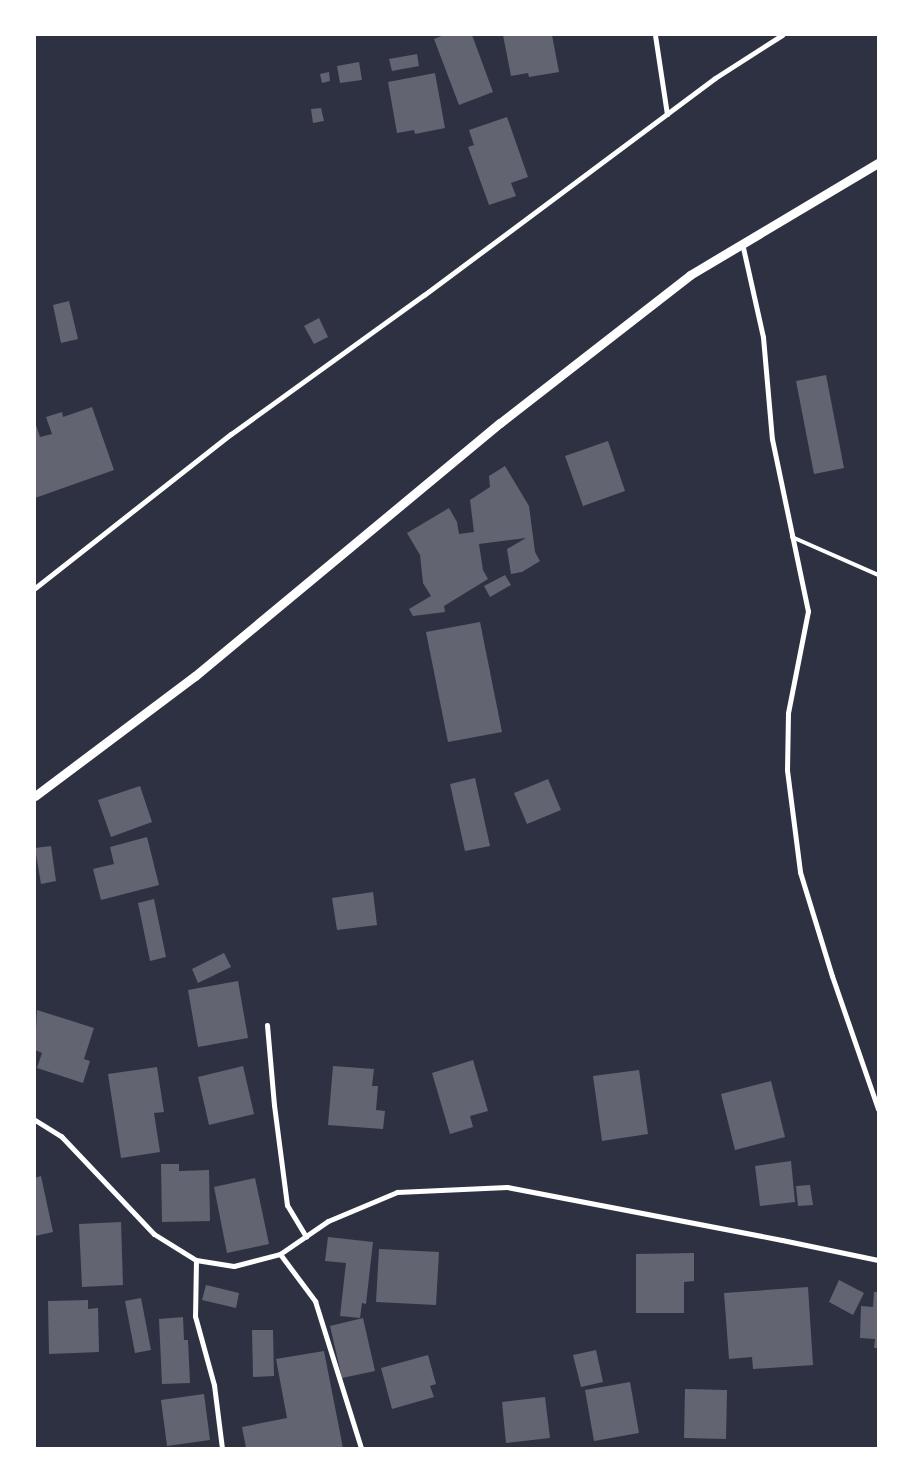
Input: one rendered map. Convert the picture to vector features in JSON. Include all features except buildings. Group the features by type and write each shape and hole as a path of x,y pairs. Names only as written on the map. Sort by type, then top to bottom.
{"street":[{"path":"655,35 667,114"},
{"path":"35,588 231,434 715,78 782,35"},
{"path":"35,796 195,676 507,417 690,275 878,163"},
{"path":"742,244 763,337 772,439 808,611 788,713 786,770 800,872 832,976 878,1109"},
{"path":"267,1024 274,1105 287,1205 306,1236"},
{"path":"35,1120 61,1136 154,1234 196,1260 234,1266 280,1254 328,1221 397,1192 507,1188 878,1260"},
{"path":"280,1254 314,1301 361,1448"},
{"path":"196,1260 195,1316 214,1385 222,1448"}],"lane":[{"path":"792,537 878,575"}]}
